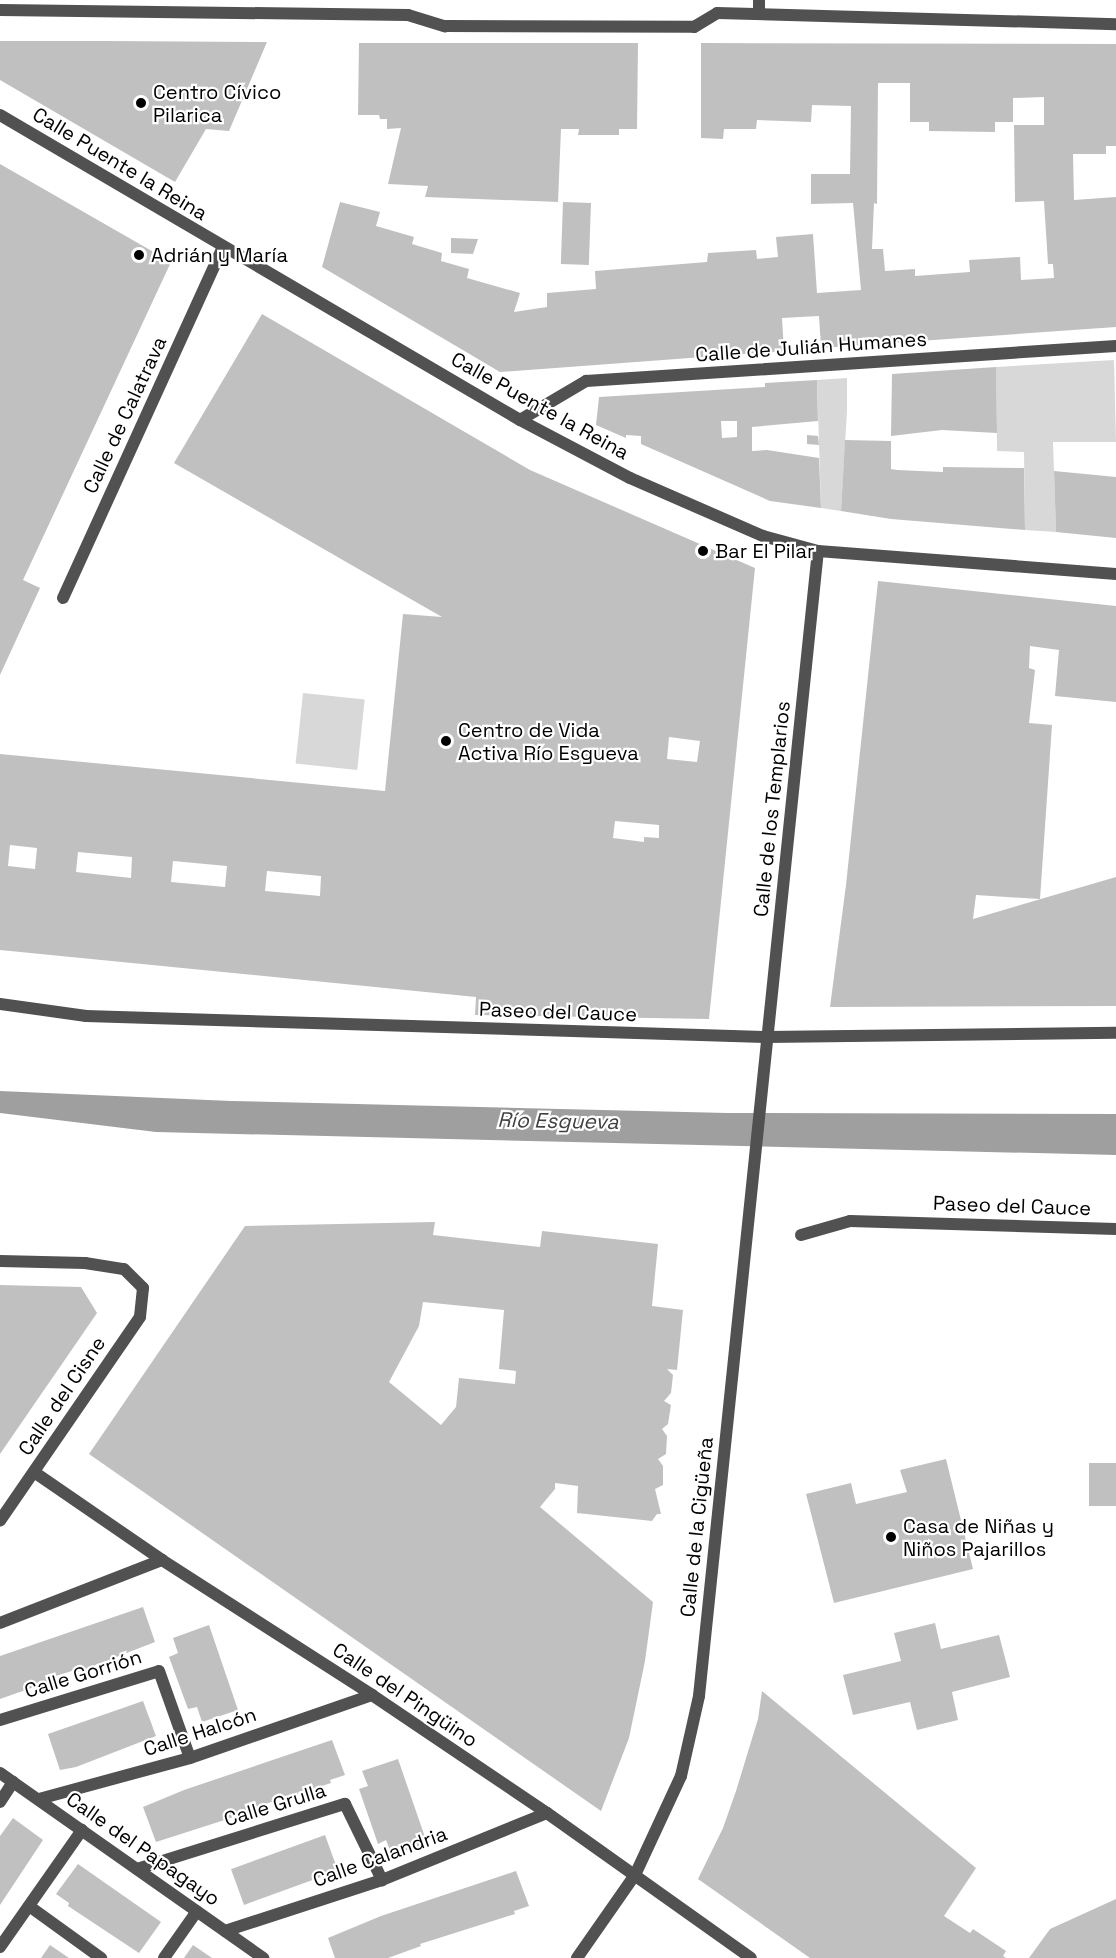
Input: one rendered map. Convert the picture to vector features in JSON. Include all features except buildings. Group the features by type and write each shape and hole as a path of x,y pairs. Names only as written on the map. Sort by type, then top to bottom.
{"street":[{"path":"759,0 759,14"},
{"path":"0,10 408,15 445,26 694,27 717,13 1116,24"},
{"name":"Calle Puente la Reina","path":"0,115 223,248 520,420 630,478 763,536 818,551 1116,574"},
{"name":"Calle de Calatrava","path":"63,598 223,248"},
{"name":"Calle de Julián Humanes","path":"520,420 586,381 1116,346"},
{"name":"Calle de los Templarios","path":"763,1070 818,551"},
{"name":"Paseo del Cauce","path":"0,1004 86,1016 766,1037 1116,1033"},
{"name":"Calle de la Cigüeña","path":"577,1958 635,1875 681,1776 699,1696 763,1070"},
{"name":"Paseo del Cauce","path":"801,1235 850,1221 1116,1229"},
{"name":"Calle del Cisne","path":"0,1261 85,1263 124,1269 142,1288 140,1317 0,1521"},
{"name":"Calle del Pingüino","path":"34,1472 162,1560 372,1695 547,1813 751,1958"},
{"path":"0,1623 162,1560"},
{"name":"Calle Gorrión","path":"0,1720 159,1671 190,1758"},
{"name":"Calle Halcón","path":"39,1799 190,1758 372,1695"},
{"name":"Calle del Papagayo","path":"0,1773 263,1958"},
{"path":"0,1802 13,1782"},
{"name":"Calle Grulla","path":"136,1869 345,1804 382,1881"},
{"name":"Calle Calandria","path":"225,1930 382,1881 547,1813"},
{"path":"0,1947 82,1830"},
{"path":"29,1906 101,1958"},
{"path":"164,1958 197,1911"}],"shaded area":[{"path":"1114,360 1116,442 1053,442 1056,532 1025,530 1024,452 997,451 996,367"},
{"path":"847,378 841,511 821,508 817,380"},
{"path":"303,693 365,699 357,770 296,764"}],"water":[{"name":"Río Esgueva","path":"0,1091 231,1101 727,1113 1116,1114 1116,1155 156,1132 0,1113"}],"place":[{"name":"Centro Cívico Pilarica","path":"141,103"},
{"name":"Adrián y María","path":"139,255"},
{"name":"Bar El Pilar","path":"703,551"},
{"name":"Centro de Vida Activa Río Esgueva","path":"446,741"},
{"name":"Casa de Niñas y Niños Pajarillos","path":"891,1537"}]}
